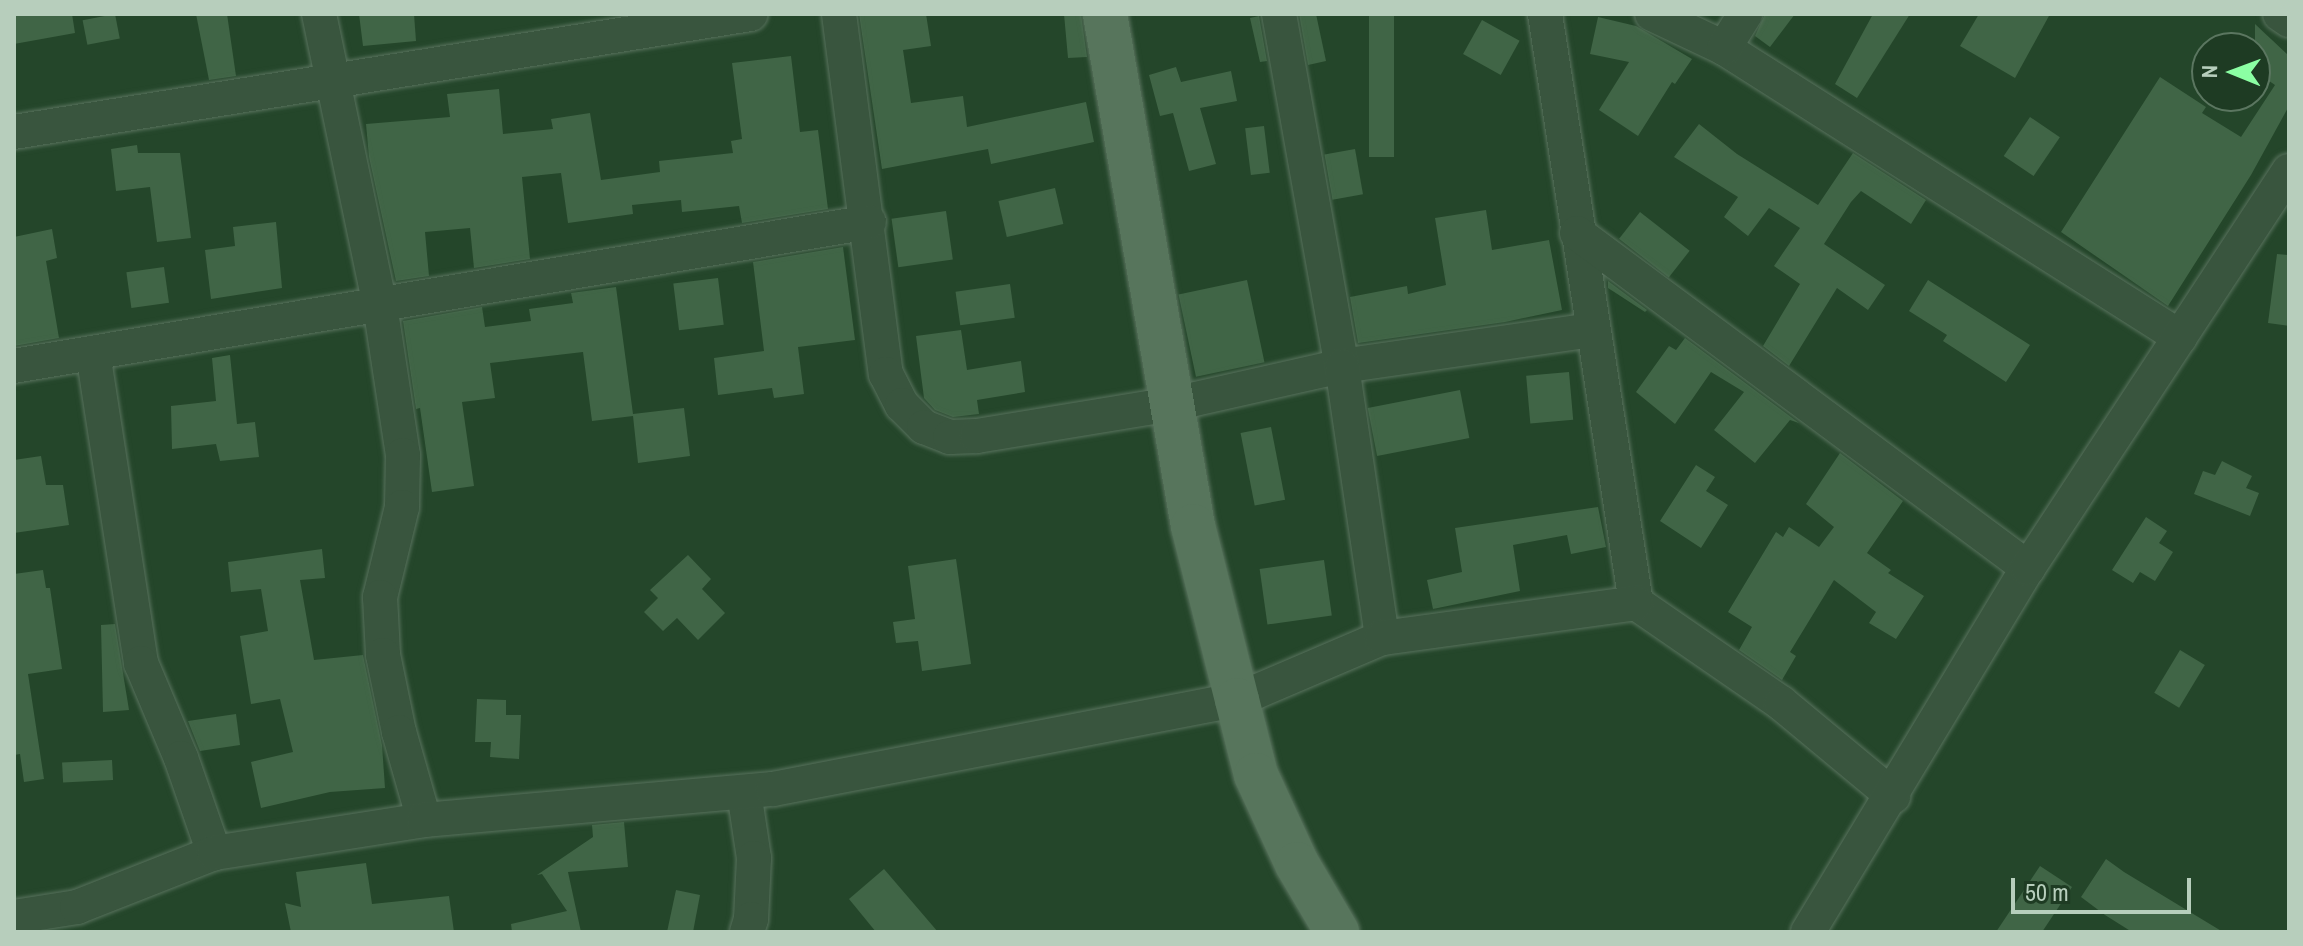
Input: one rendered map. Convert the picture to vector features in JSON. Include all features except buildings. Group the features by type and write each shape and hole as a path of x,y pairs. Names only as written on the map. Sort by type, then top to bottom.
{"main road":[{"path":"1105,14 1193,526 1256,775 1297,864 1337,932"}],"street":[{"path":"319,14 380,305 403,455 402,507 380,597 383,655 399,732 424,820"},
{"path":"14,132 751,14"},
{"path":"839,14 869,222 886,374 902,405 924,427 950,437 977,436 1173,404 1342,366 1593,330"},
{"path":"1279,14 1342,366 1382,638"},
{"path":"1545,14 1636,603"},
{"path":"1652,14 1724,48 2180,337"},
{"path":"1724,48 1745,14"},
{"path":"2280,14 2289,20"},
{"path":"1808,932 2028,568 2289,171"},
{"path":"14,366 869,222"},
{"path":"1577,233 2028,568"},
{"path":"93,353 141,663 181,758 214,853"},
{"path":"14,917 77,907 214,853 424,820 773,789 1237,700 1382,638 1636,603 1781,703 1893,796"},
{"path":"744,792 754,858 751,919 747,932"}]}
